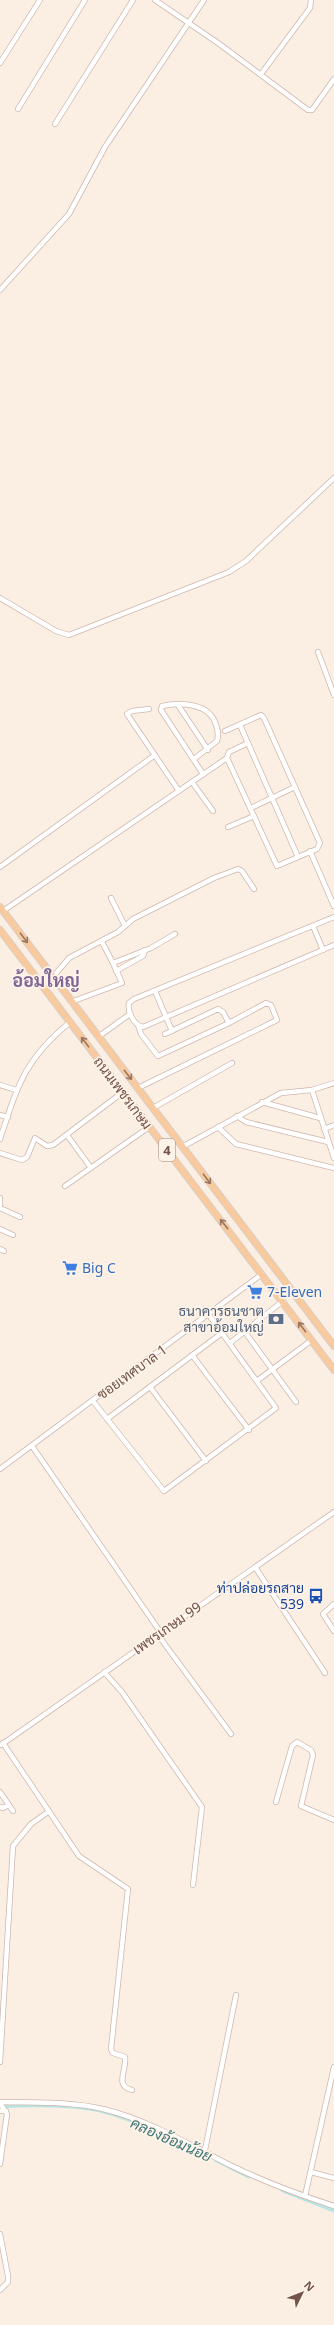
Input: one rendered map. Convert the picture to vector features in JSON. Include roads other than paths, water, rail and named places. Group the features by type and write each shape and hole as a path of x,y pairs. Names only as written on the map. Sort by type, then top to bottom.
{"main road":[{"name":"ถนนเพชรเกษม","path":"1,909 334,1346"},
{"name":"ถนนเพชรเกษม","path":"0,930 334,1370"}],"street":[{"path":"0,63 40,0"},
{"path":"18,109 85,0"},
{"path":"55,124 133,0"},
{"path":"155,0 188,21 310,110 334,79"},
{"path":"0,290 68,214 105,147 188,21 204,0"},
{"path":"261,74 310,8 312,0"},
{"path":"0,598 56,631 69,635 229,572 246,560 334,478"},
{"path":"318,652 334,695"},
{"path":"178,705 208,750"},
{"path":"194,759 208,750 218,737 215,720 211,714 202,707 178,705 162,706 161,710 203,774"},
{"path":"149,709 132,711 127,714 179,791"},
{"path":"225,731 261,715 264,718 320,843 319,847 276,865 227,758"},
{"path":"240,725 298,857"},
{"path":"1,909 227,758 229,752 248,743"},
{"path":"0,867 155,755"},
{"path":"192,782 213,811"},
{"path":"251,808 294,787"},
{"path":"228,827 254,816"},
{"path":"310,851 334,906"},
{"path":"53,977 69,958 102,942 140,916 234,869 242,871 254,889"},
{"path":"111,898 125,926"},
{"path":"138,1088 277,1020 270,1005 266,1003 229,1023 158,1056 141,1034 138,1026 130,1014 128,1006 130,1002 334,917"},
{"path":"313,926 322,950"},
{"path":"113,963 145,950 175,934"},
{"path":"71,1002 122,983 102,942"},
{"path":"138,1026 143,1027 165,1016 334,946"},
{"path":"116,970 142,956 145,950"},
{"path":"155,991 172,1031"},
{"path":"165,1034 218,1009 222,1009 229,1023"},
{"path":"98,1037 130,1014"},
{"path":"0,1139 16,1090 32,1061 49,1040 70,1022"},
{"path":"153,1108 232,1063"},
{"path":"182,1146 281,1093 312,1090 334,1083"},
{"path":"0,1085 16,1090"},
{"path":"312,1090 320,1118 334,1156"},
{"path":"0,1153 22,1160 27,1156 35,1138 50,1146 67,1135 123,1092"},
{"path":"262,1102 320,1118"},
{"path":"0,1115 8,1117"},
{"path":"237,1116 246,1122 328,1142"},
{"path":"324,1129 334,1125"},
{"path":"218,1126 236,1144 334,1168"},
{"path":"65,1186 149,1127"},
{"path":"67,1135 91,1168"},
{"path":"0,1198 0,1206 20,1217"},
{"path":"0,1229 13,1235"},
{"name":"ซอยเทศบาล 1","path":"0,1469 209,1315 262,1274"},
{"path":"230,1343 283,1301"},
{"path":"93,1401 164,1491 249,1430 276,1408 258,1380 209,1315"},
{"path":"245,1332 296,1402"},
{"path":"107,1419 222,1333"},
{"path":"258,1380 312,1340"},
{"path":"192,1355 249,1430"},
{"path":"150,1387 206,1461"},
{"path":"32,1446 159,1634 231,1734"},
{"name":"เพชรเกษม 99","path":"1,1744 334,1512"},
{"path":"255,1567 325,1673"},
{"path":"334,1604 323,1614 334,1631"},
{"path":"104,1672 122,1692 202,1807 193,1885"},
{"path":"276,1802 292,1746 297,1742 311,1750 313,1755 301,1808 334,1820"},
{"path":"1,1744 83,1860 128,1888 129,1899 112,2049 113,2053 125,2057 122,2083 125,2088 132,2090"},
{"path":"0,1792 13,1811"},
{"path":"0,1807 3,1808 9,1805"},
{"path":"0,2062 13,1846 31,1824 48,1812"},
{"path":"205,2150 236,1995"},
{"path":"304,2196 311,2172 334,2067"},
{"path":"0,2164 4,2111 0,2103 86,2106 102,2108 132,2117 205,2150 240,2170 304,2196 334,2206"},
{"path":"311,2172 334,2178"},
{"path":"0,2234 8,2276 8,2282 0,2290"}],"waterway":[{"name":"คลองอ้อมน้อย","path":"0,2106 52,2105 80,2107 104,2111 140,2123 198,2150"},
{"name":"คลองอ้อมน้อย","path":"217,2160 249,2176"},
{"name":"คลองอ้อมน้อย","path":"283,2190 334,2210"}],"place":[{"name":"Big C","path":"70,1268"},
{"name":"7-Eleven","path":"255,1292"},
{"name":"ธนาคารธนชาต สาขาอ้อมใหญ่","path":"276,1319"},
{"name":"ท่าปล่อยรถสาย 539","path":"316,1596"}],"district":[{"name":"อ้อมใหญ่","path":"46,981"}]}
